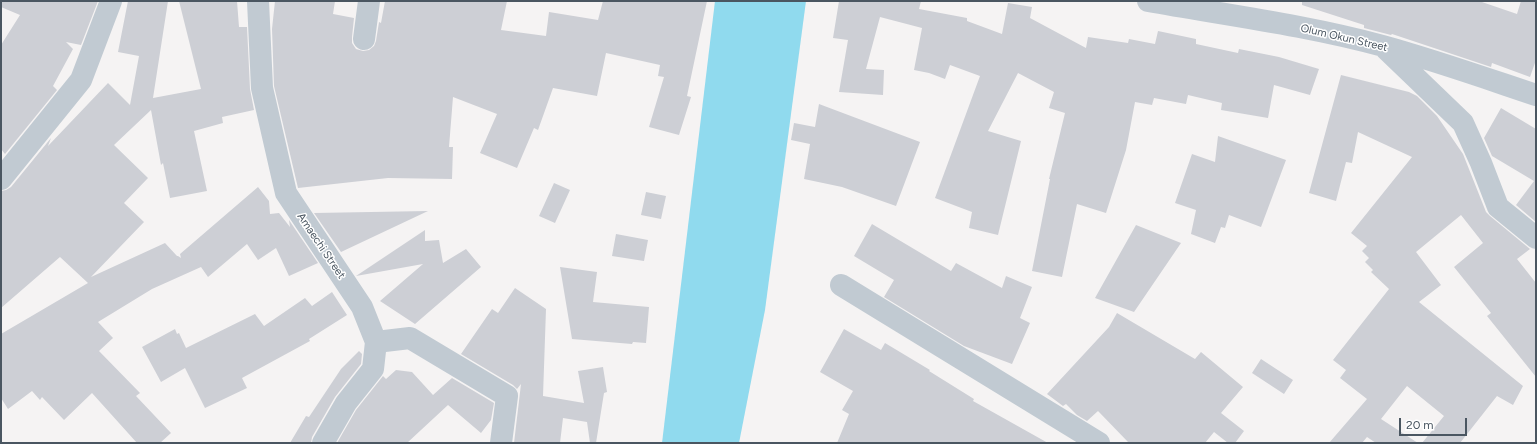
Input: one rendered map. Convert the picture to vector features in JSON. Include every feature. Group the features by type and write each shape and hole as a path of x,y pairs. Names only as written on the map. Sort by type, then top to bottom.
{"street":[{"path":"1,179 81,80 111,1"},
{"name":"Amaechi Street","path":"258,1 262,88 286,193 362,307 376,342"},
{"path":"364,39 369,1"},
{"name":"Olum Okun Street","path":"1148,1 1223,8 1279,23 1383,46 1536,95"},
{"path":"1383,46 1463,123 1481,163 1498,207 1536,238"},
{"path":"841,285 1099,443"},
{"path":"323,443 346,403 373,369 376,342 410,338 507,396 501,443"}],"water":[{"path":"715,1 806,1 765,310 739,443 662,443"}],"building":[{"path":"1,1 98,1 81,45 66,42 73,49 53,86 57,90 5,154 1,149 1,45 20,15 1,7"},
{"path":"128,1 168,1 153,98 201,89 179,1 237,1 239,27 247,27 250,89 254,110 222,117 223,123 194,131 207,191 170,198 163,163 161,165 151,110 114,145 148,178 124,203 144,222 91,277 165,243 177,256 181,258 180,254 258,187 269,201 270,214 279,213 290,227 289,220 318,263 289,276 276,248 258,260 247,244 208,277 201,267 152,289 98,322 113,338 99,351 140,393 136,396 171,433 160,443 137,443 92,393 64,420 42,397 40,400 32,391 8,409 1,398 1,334 88,283 60,257 1,308 1,191 11,187 51,138 48,146 108,83 130,105 139,56 118,52"},
{"path":"275,1 335,1 333,14 354,18 352,43 356,49 363,51 369,50 374,46 379,22 381,23 385,1 507,1 501,30 546,36 549,12 598,20 603,1 707,1 687,96 691,97 679,135 649,127 664,77 658,76 660,65 606,53 597,96 553,88 538,130 534,128 517,168 480,153 497,114 453,97 449,147 453,147 452,179 388,178 298,188 274,86 272,29"},
{"path":"839,1 921,1 919,9 967,18 967,21 1002,34 1008,3 1032,7 1030,18 1086,48 1088,37 1128,43 1129,39 1155,44 1158,31 1196,39 1196,44 1238,53 1239,49 1279,57 1319,69 1310,95 1274,85 1268,118 1221,110 1222,103 1188,95 1186,104 1154,98 1152,105 1135,102 1126,150 1106,213 1077,204 1062,277 1032,271 1049,179 1065,113 1049,108 1054,92 1018,73 988,131 1021,141 998,235 969,228 972,212 935,198 980,76 950,65 945,79 929,73 914,70 922,28 880,17 866,69 884,70 883,95 839,92 848,40 833,38"},
{"path":"1302,1 1479,1 1517,14 1521,1 1536,1 1536,60 1530,77 1492,63 1491,67 1392,34 1364,28 1364,25 1302,5"},
{"path":"1341,75 1409,92 1417,96 1437,116 1463,154 1486,212 1530,249 1517,259 1536,283 1536,377 1487,316 1491,313 1454,267 1483,243 1461,215 1416,252 1441,285 1419,302 1523,386 1513,405 1497,396 1460,443 1422,443 1444,416 1407,386 1381,419 1418,443 1376,443 1367,437 1362,443 1329,443 1367,399 1340,378 1346,370 1333,360 1389,289 1371,272 1373,270 1365,262 1369,258 1362,251 1367,246 1351,233 1412,157 1358,132 1352,163 1346,162 1336,201 1309,193"},
{"path":"819,104 920,142 896,206 842,187 804,179 810,144 791,140 794,123 815,127"},
{"path":"1501,108 1536,129 1536,222 1516,205 1534,181 1492,156 1484,138"},
{"path":"1218,136 1286,160 1261,227 1229,215 1225,228 1221,227 1215,243 1191,234 1196,210 1175,203 1192,154 1215,162"},
{"path":"554,183 570,190 555,223 539,216"},
{"path":"646,192 666,196 661,219 641,215"},
{"path":"428,211 341,252 314,213"},
{"path":"872,224 951,271 956,263 1002,288 1006,276 1032,287 1020,318 1030,323 1012,364 964,346 884,297 894,280 854,256"},
{"path":"1136,225 1181,243 1134,312 1095,298"},
{"path":"425,230 425,241 439,240 443,263 466,249 481,267 415,324 380,301 423,264 356,276"},
{"path":"616,234 648,240 644,261 612,256"},
{"path":"560,267 597,272 593,302 649,307 646,343 633,342 632,344 572,339"},
{"path":"515,288 546,309 543,396 584,403 578,371 603,367 607,392 604,393 596,443 590,443 587,422 563,418 560,443 514,443 521,384 517,389 513,385 461,354 492,309 498,313"},
{"path":"332,292 347,315 309,339 310,341 242,378 247,388 205,408 185,368 161,382 142,347 175,329 177,334 179,333 186,348 255,314 264,326 305,298 312,306"},
{"path":"1117,313 1195,359 1201,352 1243,387 1221,413 1244,431 1235,443 1228,443 1214,432 1205,443 1129,443 1098,411 1087,421 1077,415 1066,404 1063,406 1047,394 1109,327"},
{"path":"844,329 881,350 885,343 974,399 973,401 1048,443 837,443 849,414 842,410 853,391 820,372"},
{"path":"359,351 362,354 361,364 335,397 312,437 311,443 290,443 306,416 309,417 341,369"},
{"path":"1261,359 1293,380 1284,394 1252,373"},
{"path":"396,370 412,372 433,395 452,378 494,403 491,420 481,433 448,405 407,443 337,443 356,410 383,376 386,379"}]}
